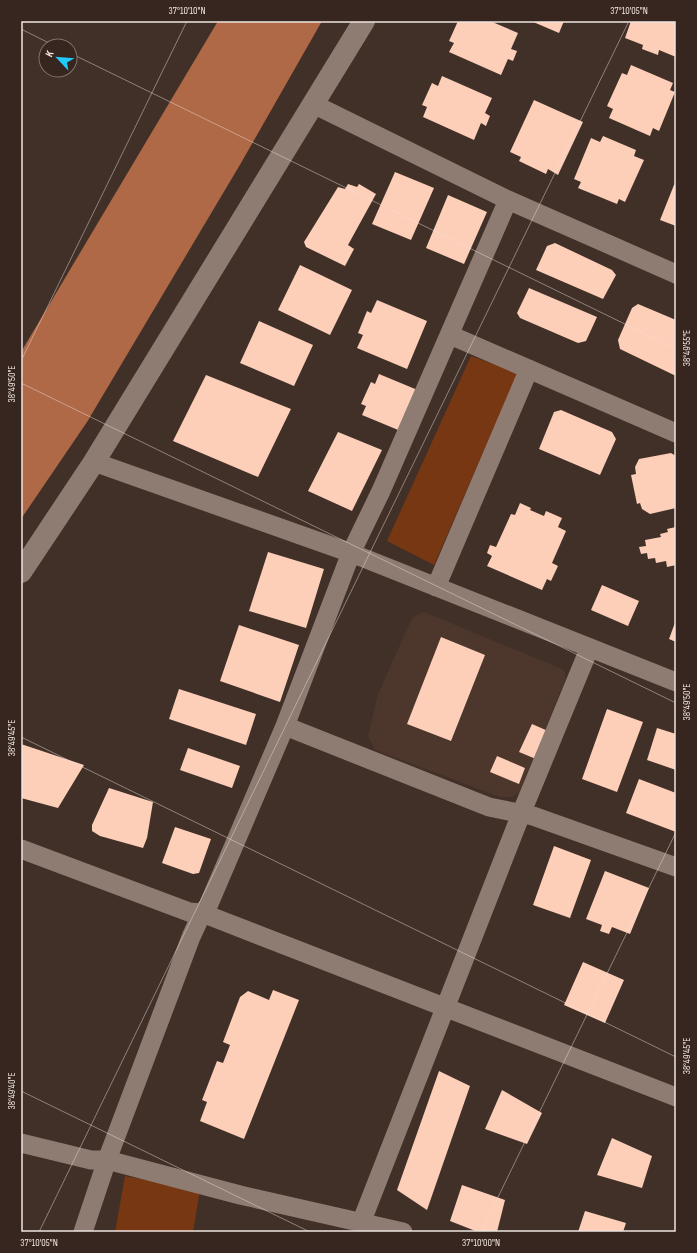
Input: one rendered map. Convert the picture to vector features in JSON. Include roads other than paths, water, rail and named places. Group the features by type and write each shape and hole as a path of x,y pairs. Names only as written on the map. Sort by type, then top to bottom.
{"street":[{"path":"21,572 94,462 364,21"},
{"path":"313,104 508,200 676,274"},
{"path":"83,1232 107,1160 191,937 202,913 208,906 285,726 351,553 381,492 508,200"},
{"path":"450,335 676,433"},
{"path":"436,587 529,369"},
{"path":"94,462 351,553 589,649 676,682"},
{"path":"361,1223 521,814 589,649"},
{"path":"285,726 489,807 533,816 676,867"},
{"path":"21,849 189,912 202,913 676,1097"},
{"path":"21,1143 91,1160 107,1160 234,1193 403,1232"}]}
